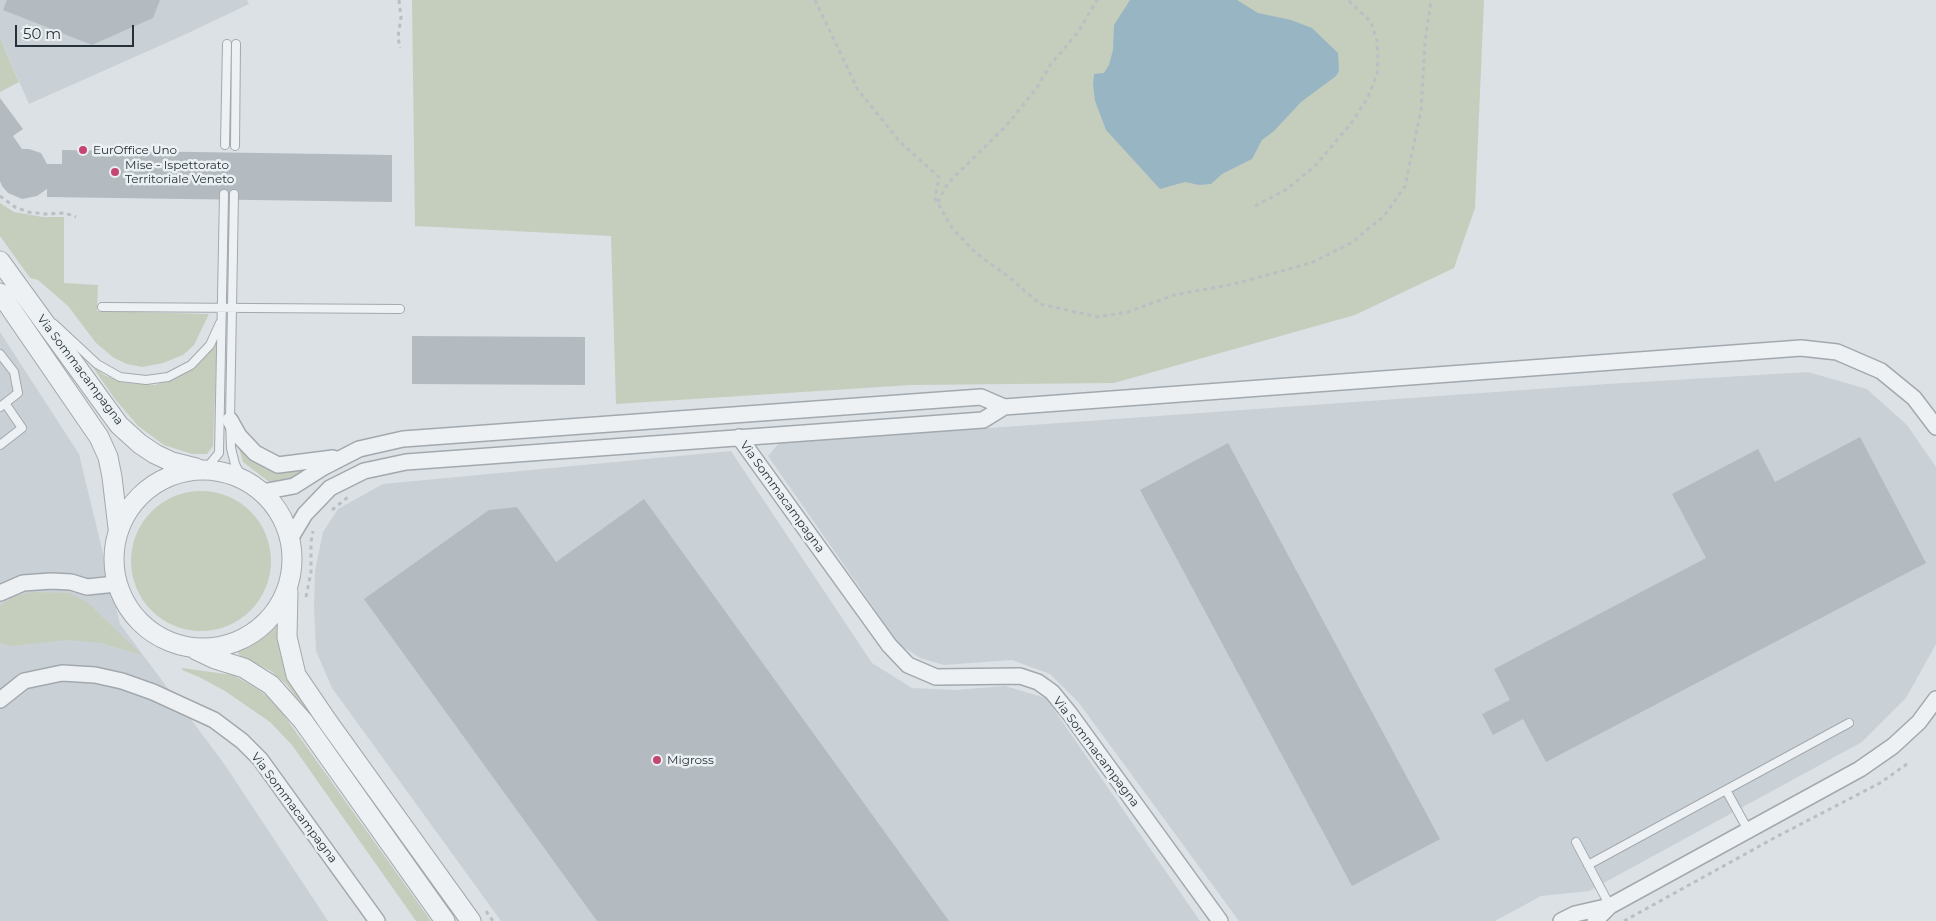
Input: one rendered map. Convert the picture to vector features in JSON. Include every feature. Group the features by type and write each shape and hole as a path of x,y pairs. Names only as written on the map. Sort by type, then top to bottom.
{"street":[{"name":"Via Sommacampagna","path":"0,260 120,425 140,444 172,462 228,474 256,488 279,513 290,539 292,564 288,588 287,638 296,675 328,722 478,915"},
{"name":"Via Sommacampagna","path":"0,293 99,437 110,464 118,528"},
{"path":"290,539 305,514 330,488 364,471 406,462 983,420 1004,407 1802,348 1836,352 1881,371 1914,398 1936,427"},
{"path":"256,488 294,486 359,449 403,440 981,397 1004,407"},
{"path":"230,420 239,436 255,453 278,465 345,456"},
{"name":"Via Sommacampagna","path":"739,437 889,645 908,665 936,677 1020,676 1038,682 1052,692 1220,921"},
{"name":"Via Sommacampagna","path":"205,470 177,473 152,485 132,504 118,528 114,546 113,565 116,584 127,608 144,628 167,642 192,648 215,659 244,668 271,685 303,721 445,921"},
{"path":"0,593 23,583 71,582 87,587 116,584"},
{"name":"Via Sommacampagna","path":"192,648 223,647 251,635 274,614 288,588"},
{"name":"Via Sommacampagna","path":"0,700 24,681 62,673 95,675 122,681 153,692 214,720 242,741 260,759 377,921"},
{"path":"1561,921 1575,914 1610,906 1860,769 1886,751 1919,722 1936,700"},
{"path":"1595,921 1610,906"}],"lane":[{"path":"225,145 227,44"},
{"path":"235,146 236,44"},
{"path":"205,470 219,453 224,194"},
{"path":"234,194 231,448 235,464 241,476 256,488"},
{"path":"27,299 97,364 120,377 146,380 168,377 191,365 210,344 222,319"},
{"path":"102,307 400,309"},
{"path":"0,354 14,372 18,392 2,405 22,428 0,446"},
{"path":"1588,864 1849,723"},
{"path":"1726,790 1748,830"},
{"path":"1576,842 1610,906"}],"path":[{"path":"399,0 401,16 398,37 400,48"},
{"path":"815,0 858,90 900,142 939,177 935,198 952,228 976,252 1040,304 1098,317 1128,312 1174,295 1234,284 1311,263 1351,243 1384,216 1405,186 1421,110 1425,43 1431,0"},
{"path":"937,203 948,183 1006,126 1036,89 1051,64 1078,32 1097,0"},
{"path":"1256,206 1287,189 1316,165 1353,122 1368,98 1377,74 1376,41 1371,22 1348,0"},
{"path":"0,196 14,207 28,212 45,214 65,213 76,217"},
{"path":"327,514 355,493"},
{"path":"306,600 312,572 311,542 313,531 316,527"},
{"path":"1624,921 1776,837 1880,783 1908,764"},
{"path":"478,915 493,921"}],"shaded area":[{"path":"0,0 247,0 249,4 29,104 0,38"},
{"path":"0,332 79,454 120,624 225,765 328,921 0,921"},
{"path":"1808,372 1867,389 1907,425 1936,467 1936,644 1906,698 1862,742 1589,891 1541,896 1495,921 1239,921 1079,703 1050,674 1012,660 944,665 920,658 899,644 768,456 779,443 1607,384"},
{"path":"731,451 872,663 912,688 955,690 1005,686 1046,698 1200,921 501,921 332,688 316,651 315,571 323,532 338,509 383,484"}],"green space":[{"path":"412,0 1484,0 1475,208 1454,268 1355,315 1114,383 911,385 616,404 611,236 415,226"},
{"path":"0,38 19,82 0,92"},
{"path":"0,203 14,212 43,217 64,217 64,283 98,285 97,311 209,314 194,345 183,355 163,363 142,367 127,364 114,358 96,343 68,306 38,280 30,278 0,236"},
{"path":"217,340 213,446 207,454 192,454 164,445 138,426 115,399 87,359 104,375 126,383 155,385 176,377 201,362"},
{"path":"236,438 248,455 310,467 288,482 277,484 268,481 243,462"},
{"path":"201,491 215,492 228,496 251,511 266,534 270,547 270,575 266,588 251,611 228,626 215,630 201,631 187,630 174,626 151,611 136,588 132,575 131,561 132,547 136,534 151,511 174,496 187,492"},
{"path":"32,592 69,593 88,603 142,655 101,643 68,640 12,646 0,643 0,606 12,597"},
{"path":"274,621 277,623 278,643 286,667 463,921 457,921 287,685 271,671 239,655 237,650 260,636"},
{"path":"182,668 233,675 273,700 431,921 416,921 292,745 270,722 225,691 182,670"}],"water":[{"path":"1130,0 1237,0 1258,13 1291,20 1312,28 1338,53 1339,71 1336,76 1301,102 1274,131 1262,140 1252,159 1222,174 1211,184 1199,185 1185,182 1160,189 1106,130 1095,101 1094,74 1104,73 1109,65 1113,50 1114,25"}],"building":[{"path":"7,0 160,0 153,18 92,45 3,10"},
{"name":"EurOffice Uno","path":"0,98 23,129 13,136 22,149 41,153 47,164 62,164 62,150 392,155 392,202 47,197 47,189 37,196 22,199 8,193 0,181"},
{"path":"412,336 585,337 585,385 412,384"},
{"path":"1860,437 1926,563 1546,762 1523,719 1493,735 1482,714 1510,700 1494,669 1706,558 1672,494 1758,449 1775,482"},
{"path":"1228,443 1440,839 1352,886 1140,490"},
{"name":"Migross","path":"644,499 949,921 597,921 364,599 489,510 517,507 556,562"}],"place":[{"name":"EurOffice Uno","path":"83,150"},
{"name":"Mise - Ispettorato Territoriale Veneto","path":"115,172"},
{"name":"Migross","path":"657,760"}]}
